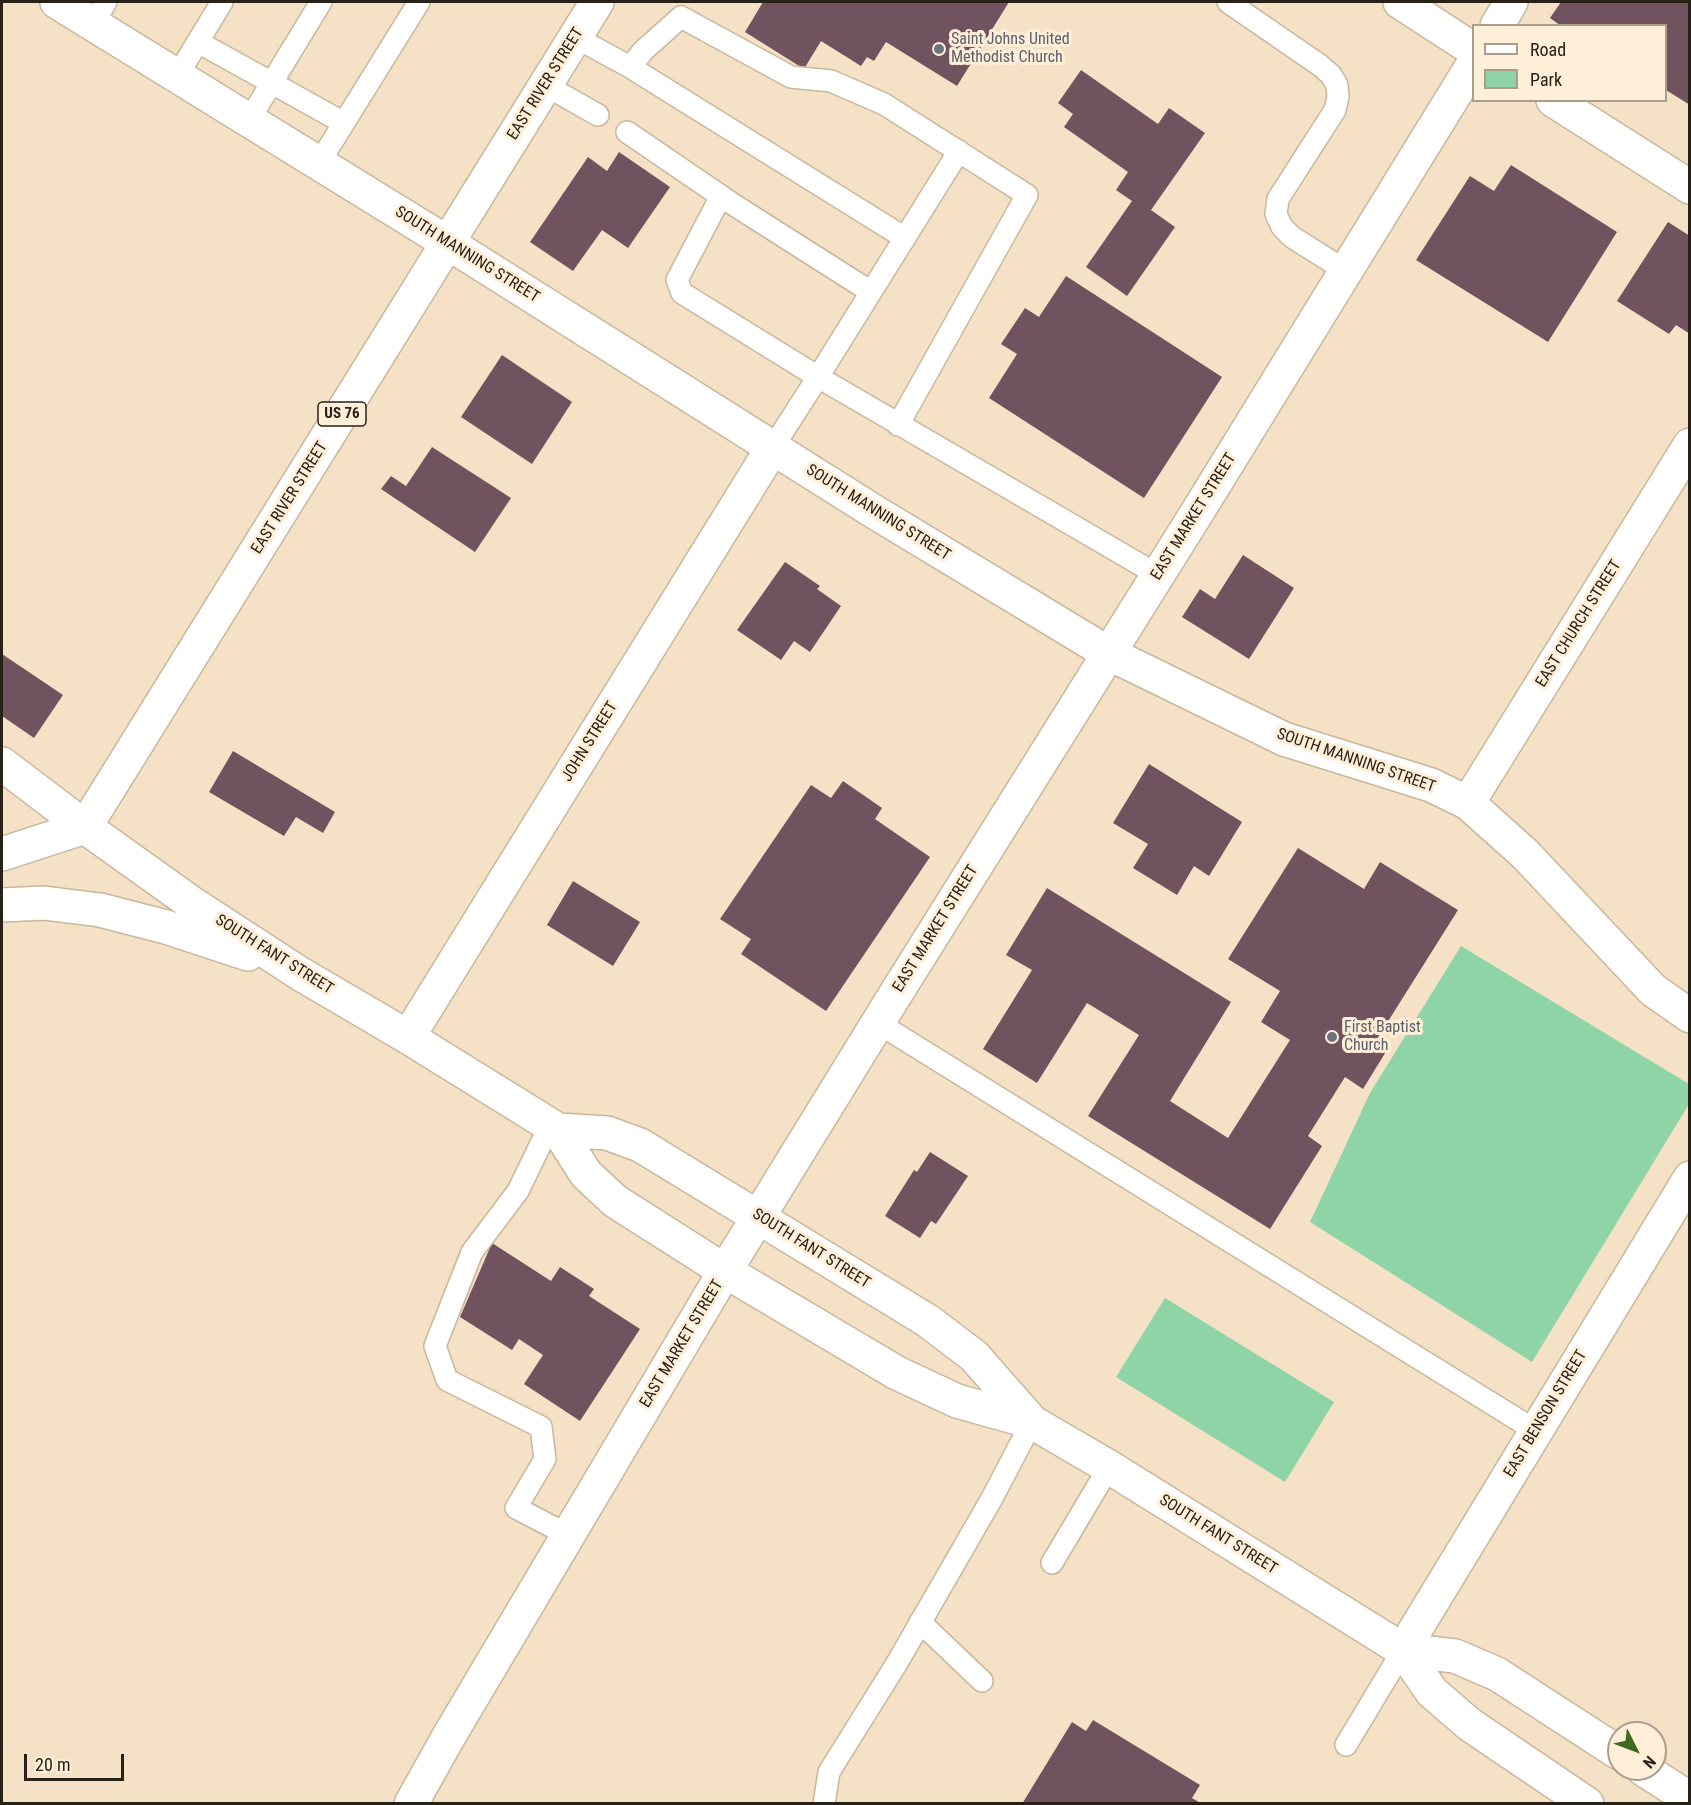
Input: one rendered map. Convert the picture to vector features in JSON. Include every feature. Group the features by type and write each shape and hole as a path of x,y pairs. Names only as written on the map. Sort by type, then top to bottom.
{"street":[{"name":"SOUTH MANNING STREET","path":"57,2 99,13 177,76 448,243 873,511 1108,653 1284,739 1431,785 1468,803 1526,854 1653,990 1689,1016"},
{"name":"EAST RIVER STREET","path":"85,827 597,2"},
{"path":"1400,2 1472,49"},
{"path":"1498,24 1511,2"},
{"name":"EAST MARKET STREET","path":"411,1803 725,1271 1472,65"},
{"path":"1556,102 1689,187"},
{"name":"EAST CHURCH STREET","path":"1468,803 1689,445"},
{"name":"JOHN STREET","path":"408,1037 773,447"},
{"name":"SOUTH FANT STREET","path":"2,764 190,902 299,973 554,1127 585,1174 615,1201 725,1271 897,1373 957,1401 1032,1422 1109,1467 1403,1650 1432,1692 1469,1724 1587,1803"},
{"path":"2,854 85,827"},
{"path":"2,904 44,903 100,910 215,942 299,973"},
{"name":"SOUTH FANT STREET","path":"554,1127 607,1133 640,1145 928,1321 974,1356 1032,1422"},
{"name":"EAST BENSON STREET","path":"1403,1650 1689,1178"},
{"name":"SOUTH FANT STREET","path":"1403,1650 1455,1656 1497,1674 1607,1745"},
{"path":"1661,1781 1689,1799"}],"lane":[{"path":"177,76 222,2"},
{"path":"249,120 321,2"},
{"path":"319,163 419,2"},
{"path":"1228,2 1321,66 1331,75 1337,85 1338,97 1335,110 1278,199 1276,214 1282,227 1292,237 1346,271"},
{"path":"630,67 644,50 681,17 791,77 831,81 884,104 1027,195 898,425"},
{"path":"575,36 630,67 905,238"},
{"path":"198,42 344,123"},
{"path":"545,85 598,115"},
{"path":"627,132 721,196 871,292"},
{"path":"773,447 959,151"},
{"path":"721,196 677,280 682,293 898,425 1158,575"},
{"path":"878,1023 1536,1431"},
{"path":"554,1127 518,1191 472,1252 435,1346 447,1380 541,1427 545,1459 516,1508 568,1535"},
{"path":"824,1803 830,1772 991,1500 1032,1422"},
{"path":"1052,1563 1109,1467"},
{"path":"920,1622 982,1681"},
{"path":"1346,1745 1403,1650"}],"green space":[{"path":"1461,946 1689,1084 1689,1104 1532,1362 1310,1222 1370,1093"},
{"path":"1165,1298 1334,1402 1285,1482 1116,1377"}],"building":[{"name":"Saint Johns United Methodist Church","path":"763,2 1009,2 957,86 886,42 874,61 867,57 861,66 821,41 804,69 745,32"},
{"path":"1561,2 1690,2 1690,105 1667,91 1667,24 1558,24 1550,18"},
{"path":"1081,70 1158,124 1169,108 1205,133 1151,210 1175,227 1127,296 1086,267 1132,201 1116,190 1128,172 1064,127 1073,114 1058,103"},
{"path":"619,152 670,187 628,248 602,230 573,271 530,242 588,157 607,171"},
{"path":"1511,165 1617,232 1548,342 1416,260 1470,176 1494,191"},
{"path":"1668,222 1690,236 1690,334 1676,325 1669,334 1617,301"},
{"path":"1066,276 1222,377 1144,498 989,398 1017,354 1001,344 1025,308 1039,317"},
{"path":"502,355 572,402 532,464 461,417"},
{"path":"432,447 511,498 475,552 381,489 391,476 406,486"},
{"path":"1243,555 1294,588 1249,659 1182,617 1200,589 1215,599"},
{"path":"785,562 820,586 817,589 841,606 810,652 794,641 781,660 737,630"},
{"path":"2,654 63,695 34,738 2,716"},
{"path":"233,751 335,812 323,833 296,817 284,836 209,792"},
{"path":"1149,764 1242,822 1209,876 1194,866 1177,895 1133,868 1148,844 1113,823"},
{"path":"843,781 882,808 875,819 930,857 826,1011 741,954 751,939 720,919 811,785 831,798"},
{"name":"First Baptist Church","path":"1298,848 1364,889 1380,862 1458,910 1375,1042 1387,1050 1363,1089 1345,1077 1308,1136 1322,1146 1270,1229 1088,1116 1139,1035 1087,1003 1037,1083 983,1049 1032,970 1006,955 1047,888 1231,1002 1170,1101 1228,1138 1290,1040 1261,1022 1280,991 1228,959"},
{"path":"573,881 640,922 613,966 547,925"},
{"path":"930,1152 968,1176 936,1224 931,1221 920,1238 885,1216 914,1170 917,1172"},
{"path":"492,1243 551,1281 560,1267 594,1289 589,1296 640,1329 580,1421 524,1384 543,1355 519,1339 512,1350 460,1317"},
{"path":"1093,1720 1200,1785 1192,1798 1202,1804 1022,1804 1072,1722 1086,1731"}],"place":[{"name":"Saint Johns United Methodist Church","path":"939,49"},
{"name":"First Baptist Church","path":"1332,1037"}]}
